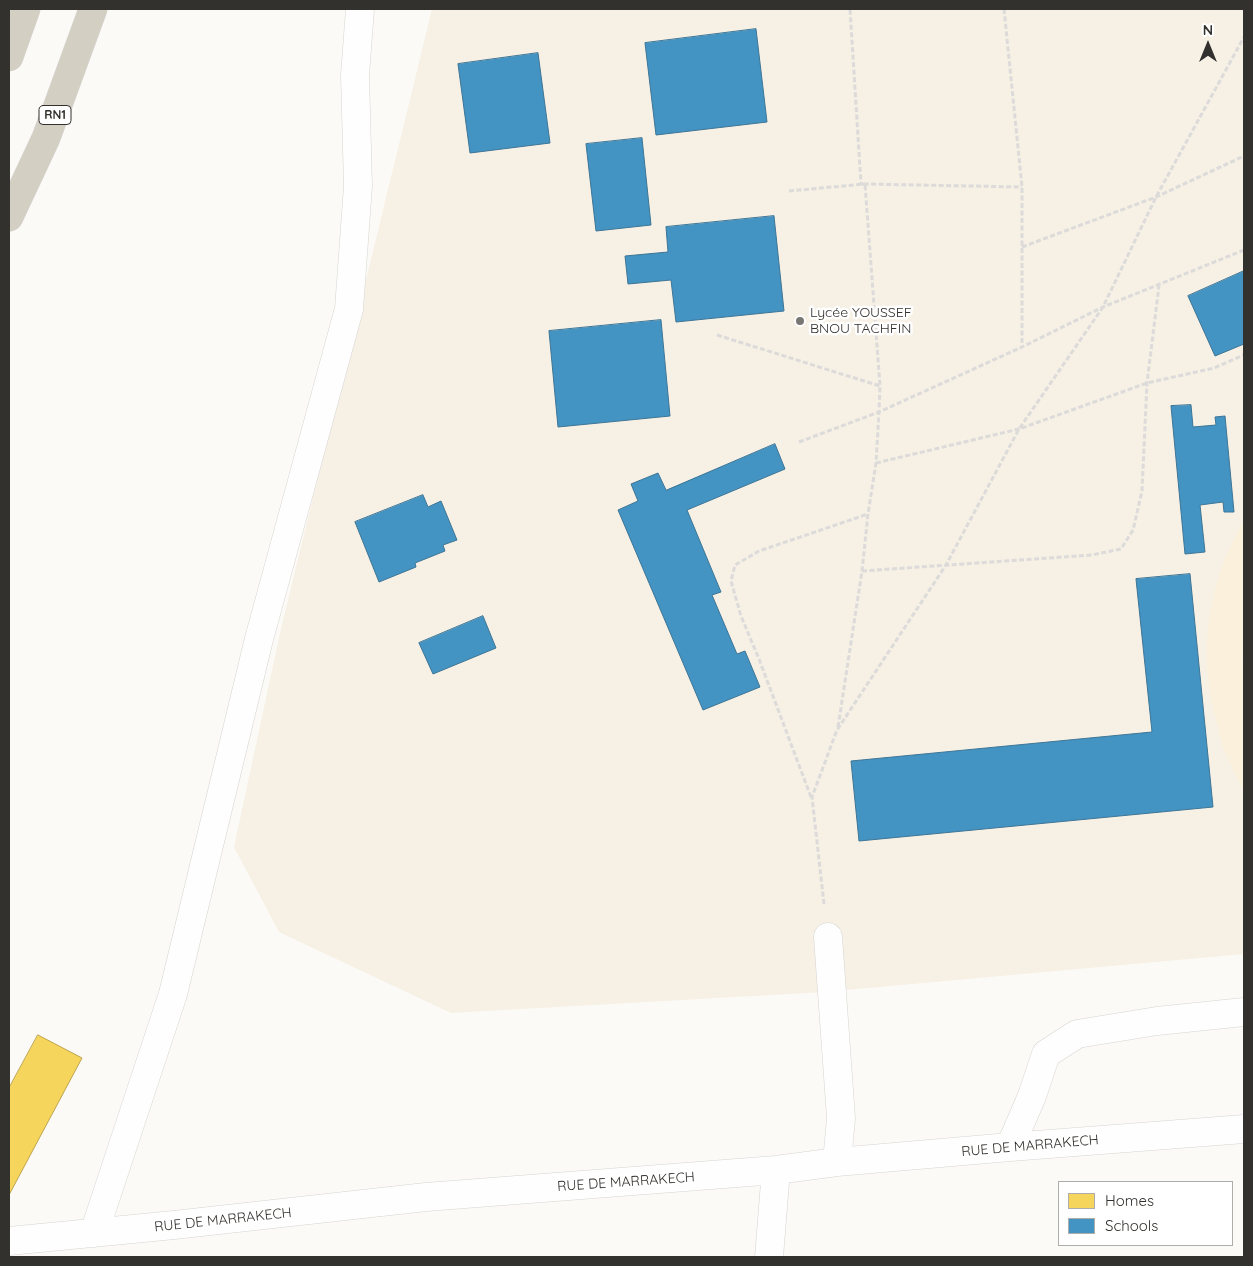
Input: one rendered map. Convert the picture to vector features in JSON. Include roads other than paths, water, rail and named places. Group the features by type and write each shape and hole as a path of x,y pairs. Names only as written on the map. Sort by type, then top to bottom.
{"highway":[{"path":"9,57 26,9"},
{"name":"RN1","path":"9,217 46,138 93,9"}],"street":[{"path":"94,1233 173,994 259,639 349,309 358,186 355,75 360,9"},
{"path":"828,937 841,1118 837,1162"},
{"path":"1010,1147 1032,1096 1046,1054 1077,1034 1157,1021 1244,1012"},
{"name":"RUE DE MARRAKECH","path":"9,1241 174,1226 426,1197 776,1170 837,1162 1244,1129"},
{"path":"769,1257 776,1170"}],"place":[{"name":"Lycée YOUSSEF BNOU TACHFIN","path":"800,321"}]}
